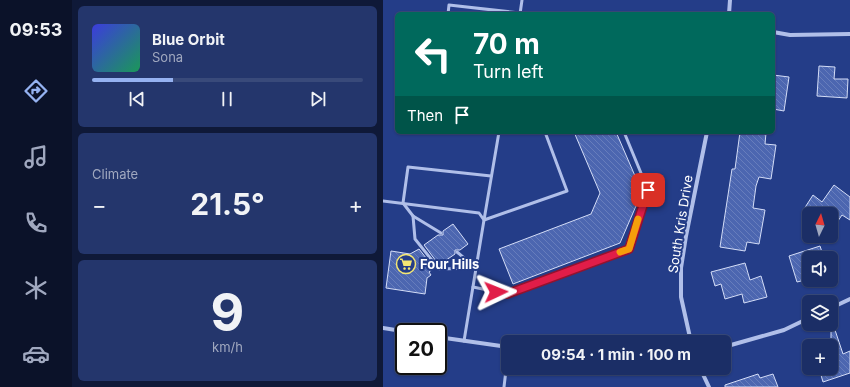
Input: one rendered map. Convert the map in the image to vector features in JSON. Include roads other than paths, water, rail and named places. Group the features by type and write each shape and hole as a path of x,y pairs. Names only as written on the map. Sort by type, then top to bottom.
{"street":[{"path":"729,12 730,0"},
{"path":"775,32 790,35 850,34"},
{"name":"South Kris Drive","path":"689,335 681,297 681,268 707,134"},
{"path":"838,305 850,299"},
{"path":"731,345 783,330 802,321"},
{"path":"383,328 395,330"},
{"path":"447,338 501,346"},
{"path":"703,375 709,387"}],"lane":[{"path":"520,12 522,0"},
{"path":"448,12 449,5 504,12"},
{"path":"464,341 499,134"},
{"path":"484,220 567,191 546,134"},
{"path":"473,287 507,294 629,249 648,190 625,134"},
{"path":"441,233 413,216 403,203 408,167 491,176"},
{"path":"383,201 479,213 484,220"},
{"path":"413,216 415,239 439,269 476,268"},
{"path":"457,252 476,268"},
{"path":"505,387 506,375"}],"place":[{"name":"Four Hills","path":"406,264"}]}
